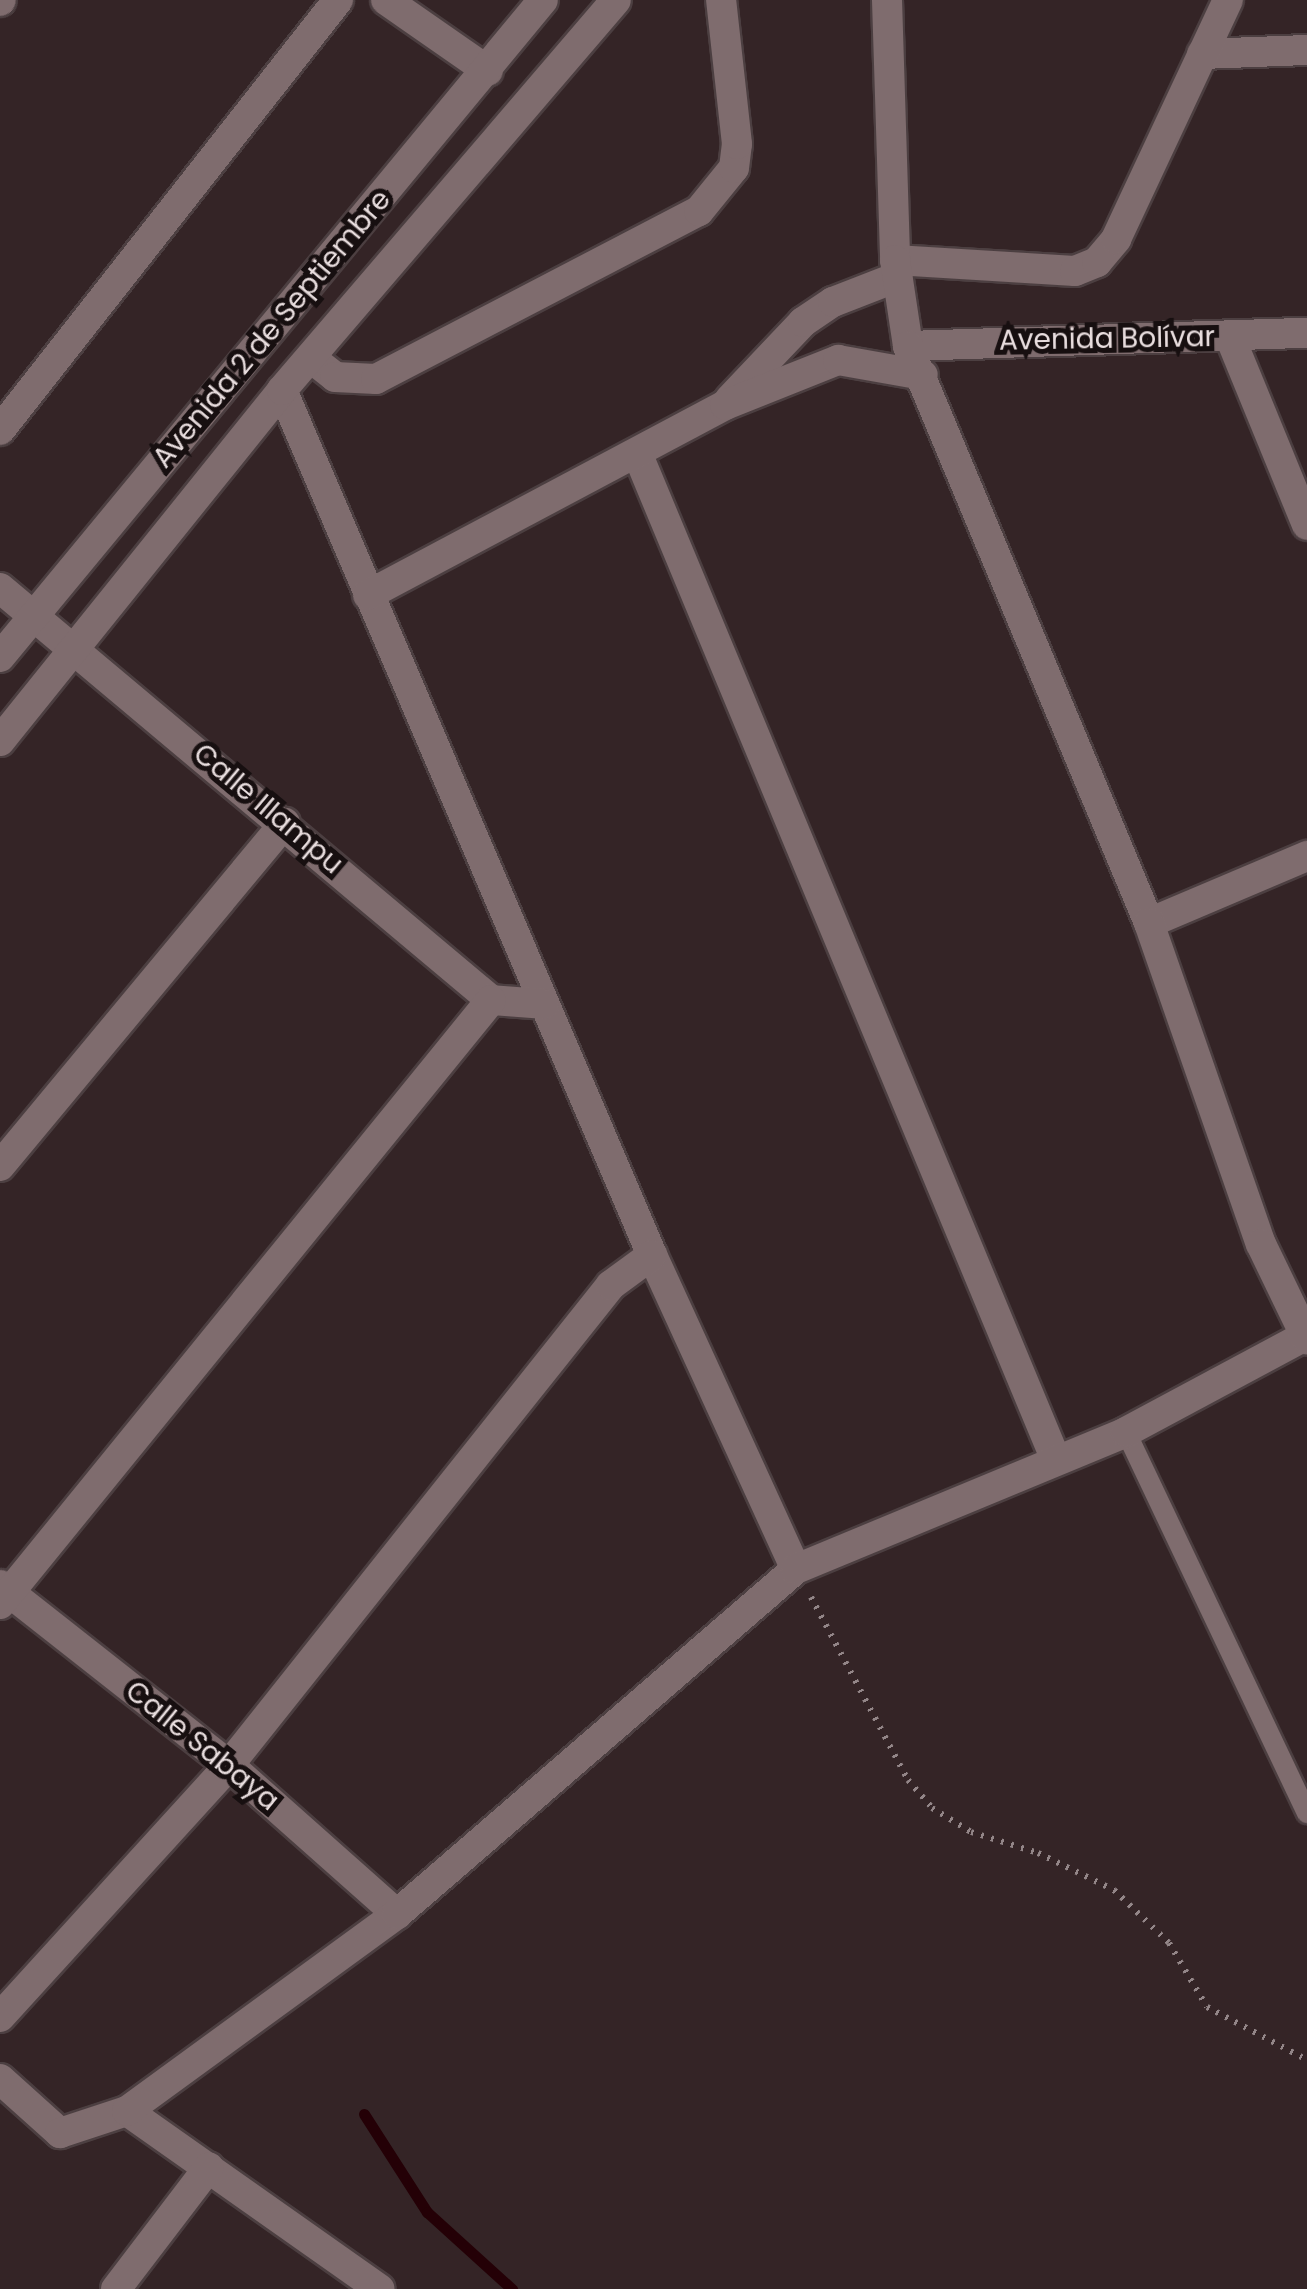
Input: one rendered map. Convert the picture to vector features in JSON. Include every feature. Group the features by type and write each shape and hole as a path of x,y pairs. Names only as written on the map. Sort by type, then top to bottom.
{"street":[{"path":"0,430 338,0"},
{"path":"386,0 488,71"},
{"name":"Avenida 2 de Septiembre","path":"0,657 544,0"},
{"path":"0,741 282,390 616,0"},
{"path":"311,358 350,381 389,374 699,211 724,186 736,144 721,0"},
{"path":"0,2079 60,2133 127,2111 397,1914 796,1570 1055,1458 1126,1432 1306,1336 1261,1244 1150,923 908,346 896,269 887,0"},
{"path":"725,405 803,322 896,269 1076,271 1096,262 1116,240 1228,0"},
{"path":"1202,54 1307,50"},
{"name":"Avenida Bolívar","path":"908,346 1307,333"},
{"path":"1230,337 1307,525"},
{"path":"368,595 638,455 725,405 838,360 922,375"},
{"path":"282,390 652,1255 796,1570"},
{"path":"638,455 1055,1458"},
{"name":"Calle Illampu","path":"0,588 285,822 491,1000"},
{"path":"0,1166 285,822"},
{"path":"1150,923 1307,856"},
{"path":"3,1594 491,1000 544,1004"},
{"path":"0,2016 229,1765 611,1285 652,1255"},
{"name":"Calle Sabaya","path":"3,1594 229,1765 397,1914"},
{"path":"127,2111 379,2289"},
{"path":"116,2289 209,2167"}],"lane":[{"path":"1126,1432 1307,1812"}],"path":[{"path":"796,1570 908,1780 932,1808 972,1832 1038,1853 1114,1890 1169,1943 1208,2007 1307,2060"}],"waterway":[{"path":"364,2114 427,2212 512,2289"}]}
